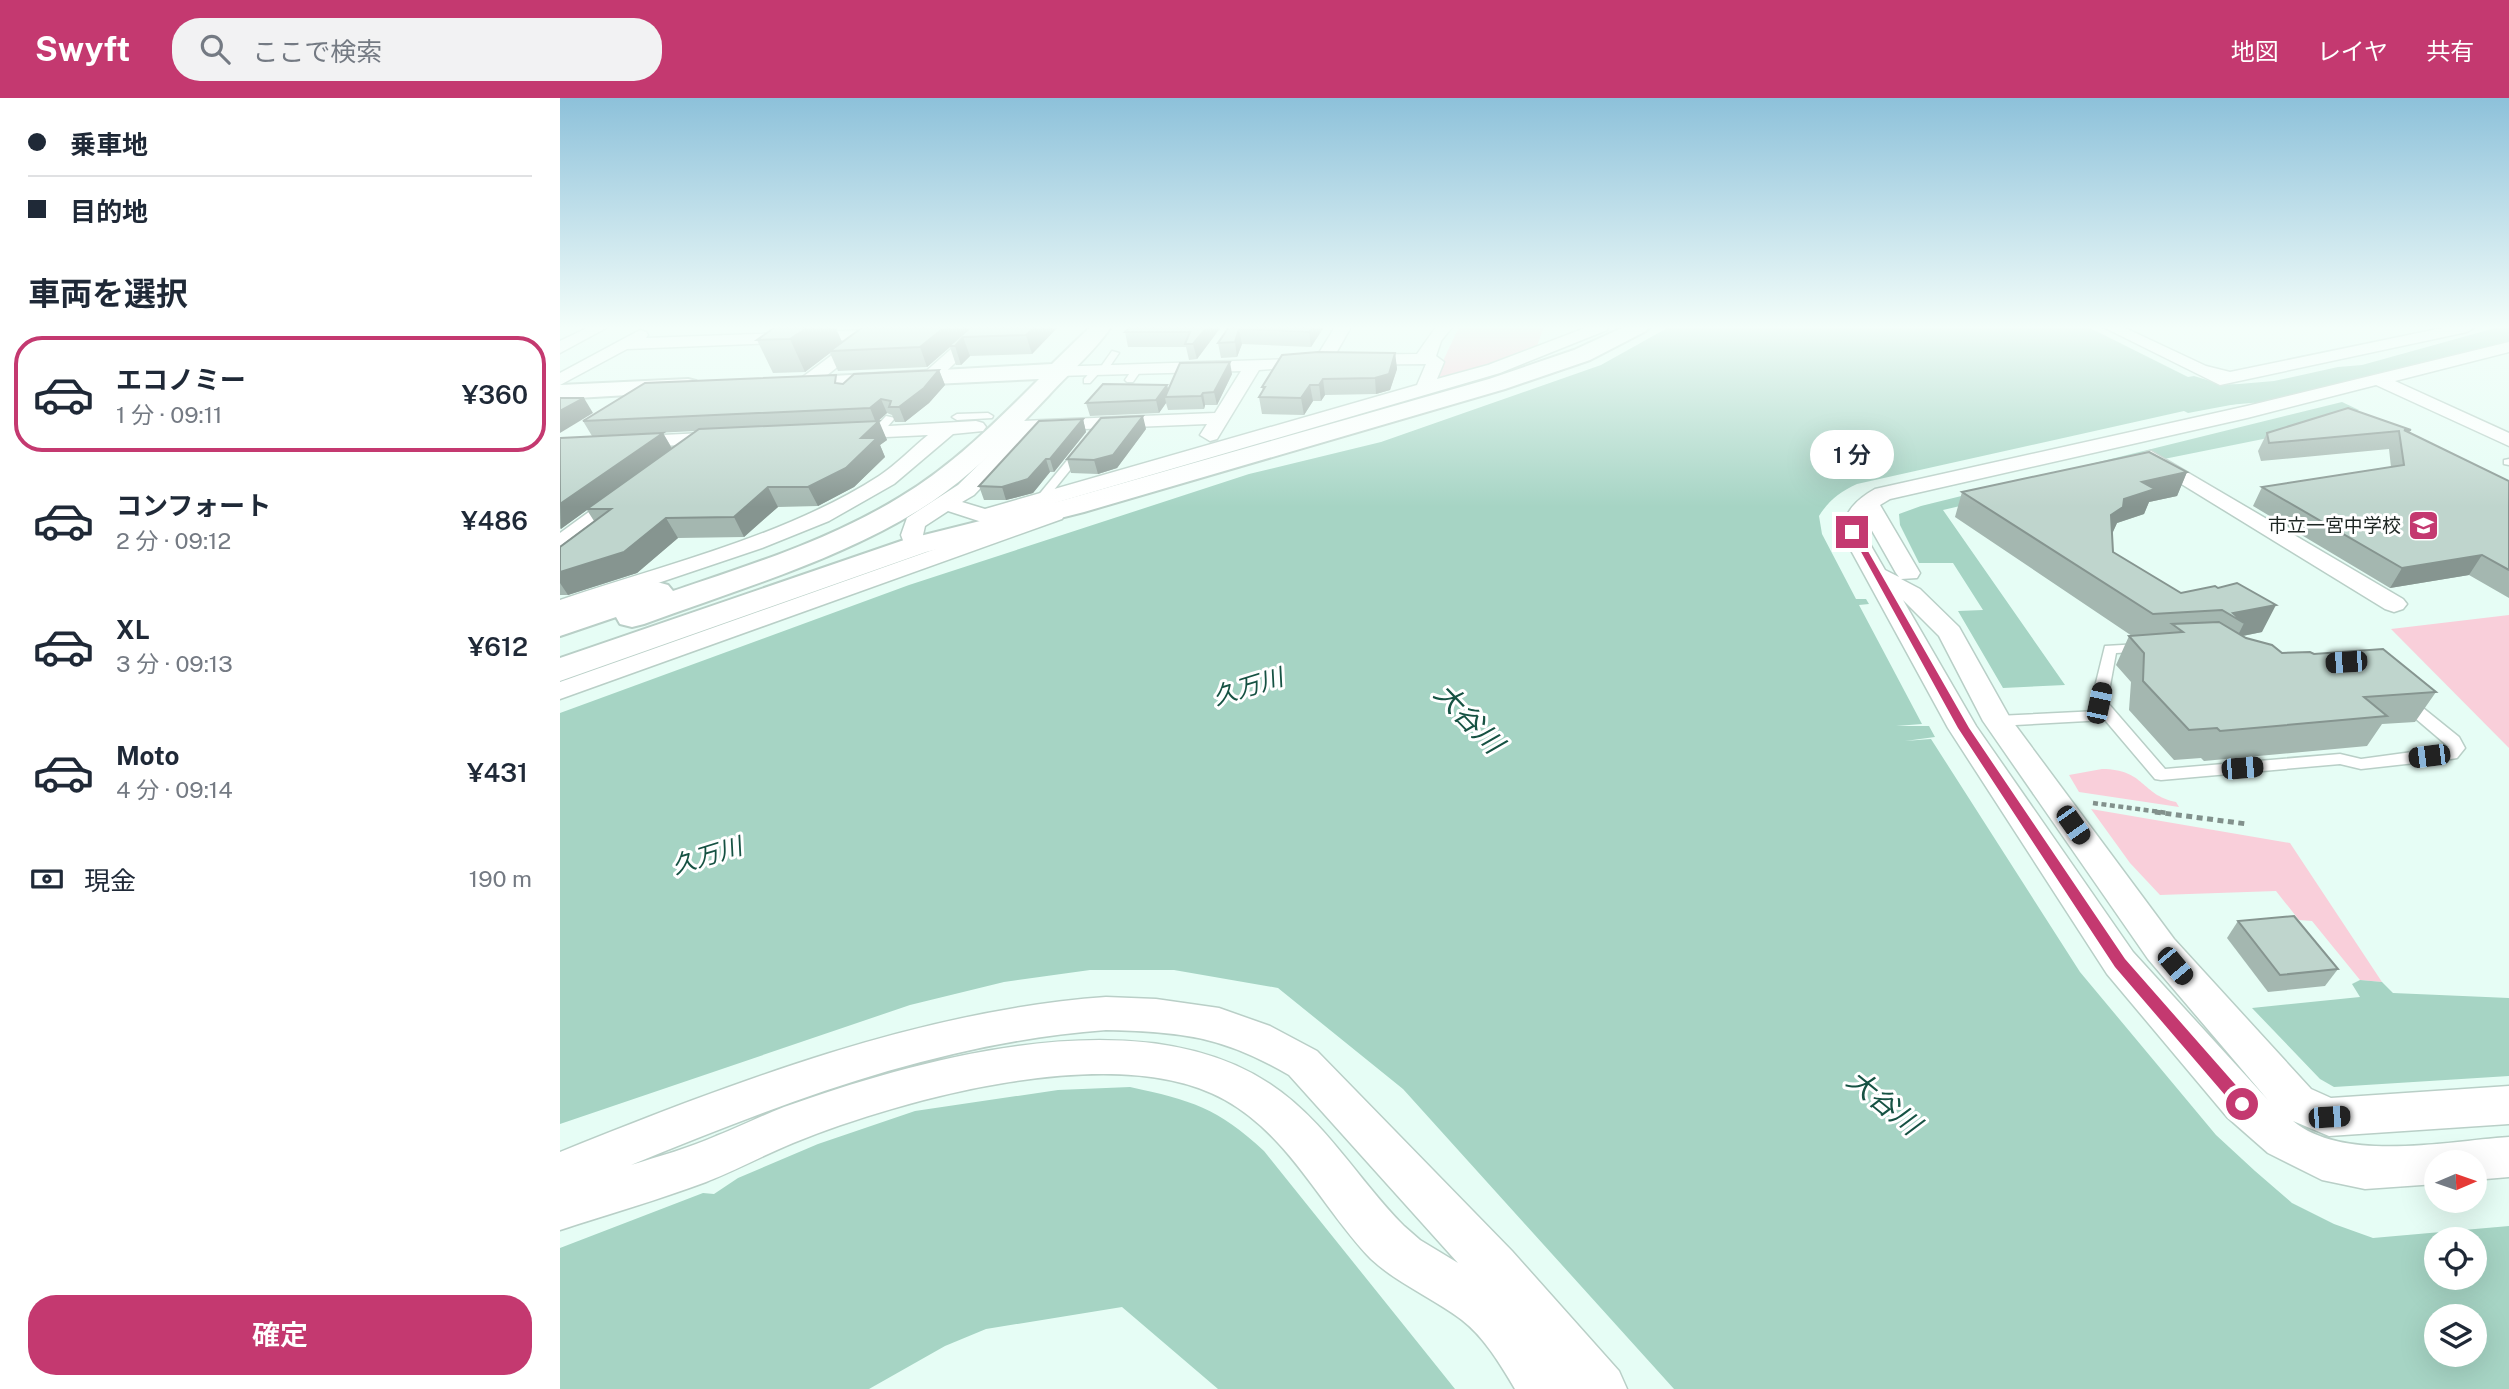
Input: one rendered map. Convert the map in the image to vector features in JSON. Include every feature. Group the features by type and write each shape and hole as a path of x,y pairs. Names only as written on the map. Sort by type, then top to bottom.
{"street":[{"path":"619,408 653,387"},
{"path":"560,644 796,556 885,517 944,480 1032,387"},
{"path":"1200,452 1239,387"},
{"path":"560,670 915,546 1073,506 1486,387"},
{"path":"2237,387 2274,405"},
{"path":"2344,387 1883,494 1867,502 1854,520 1852,532 1950,633 1997,721 2161,948 2295,1102 2329,1117 2509,1105"},
{"path":"2394,387 2509,440"},
{"path":"947,504 985,516 1424,388"},
{"path":"824,434 884,425 1000,423 1095,432 1220,418"},
{"path":"560,445 596,423"},
{"path":"915,546 912,535 915,523 966,490 1000,423"},
{"path":"560,608 754,543 821,516 1000,423"},
{"path":"560,626 794,544 856,517 906,489 1000,423"},
{"path":"560,445 744,437"},
{"path":"671,463 704,439"},
{"path":"2124,440 2394,604"},
{"path":"560,544 648,480"},
{"path":"560,691 1003,535 1073,506"},
{"path":"1892,574 1963,728 2120,963 2242,1104 2283,1139 2322,1158 2365,1168 2424,1164"},
{"path":"560,1172 735,1104 895,1051 968,1033 1034,1020 1104,1014 1166,1016 1207,1022 1240,1031 1271,1044 1303,1063 1494,1268 1601,1389"},
{"path":"560,1208 724,1154 791,1124 927,1084 1058,1059 1090,1057 1154,1060 1188,1066 1240,1087 1286,1122 1306,1142 1393,1249 1491,1312 1513,1340 1544,1389"},
{"path":"2487,1159 2509,1157"}],"lane":[{"path":"1041,499 1095,432"},
{"path":"2209,644 2229,659 2261,668 2346,662 2366,668 2453,741 2457,748 2452,754 2361,764 2340,759 2161,775 2107,715 2099,703 2110,649 2209,644"},
{"path":"1997,721 2107,715"}],"path":[{"path":"2054,798 2247,824"}],"shaded area":[{"path":"2509,615 2509,748 2391,629"},
{"path":"2102,769 2127,773 2156,794 2176,802 2179,807 2079,792 2069,775"},
{"path":"2091,809 2290,843 2382,982 2360,980 2312,921 2299,920 2276,891 2160,895 2130,863"}],"water":[{"path":"1537,387 2254,387 2274,396 2256,404 2252,401 2188,413 2184,411 1857,484 1835,497 1823,510 1819,516 1822,534 1856,599 1866,599 1869,604 1859,605 1922,724 1896,726 1929,726 1935,737 1905,741 1931,739 2080,972 2216,1135 2292,1203 2334,1224 2373,1238 2424,1234 2424,1290 2487,1290 2487,1228 2509,1226 2509,1389 1674,1389 1403,1089 1278,988 1174,970 1090,970 1004,982 910,1005 560,1124 560,713 909,585 1249,474 1381,442"},
{"path":"2342,402 2359,410 2303,431 2149,462 1943,510 2065,685 2003,688 1958,611 1983,610 1953,563 1919,563 1900,525 1899,514 1921,506"},
{"path":"2360,980 2382,982 2393,993 2509,998 2509,1076 2334,1087 2320,1079 2252,1008 2360,997 2352,984"},
{"path":"1130,1087 1170,1096 1203,1108 1248,1136 1264,1151 1455,1389 1218,1389 1122,1307 986,1329 945,1346 869,1389 560,1389 560,1248 703,1193 714,1194 738,1178 818,1144 915,1111 1058,1090"}],"building":[{"path":"638,387 925,387 899,407 889,407 891,401 881,399 870,408 583,421"},
{"path":"1100,387 1165,387 1156,400 1086,403"},
{"path":"1169,387 1217,387 1214,392 1203,393 1201,396 1165,397"},
{"path":"1265,387 1308,387 1301,398 1259,397"},
{"path":"560,398 584,398 560,411"},
{"path":"2348,408 2411,430 2404,430 2509,481 2509,570 2482,555 2402,568 2262,487 2404,465 2399,431 2269,443 2267,433"},
{"path":"1143,416 1113,455 1094,460 1067,459 1101,418"},
{"path":"1083,419 1050,459 1046,459 1028,479 1002,487 979,486 1039,421"},
{"path":"879,421 861,438 877,438 846,468 808,487 768,487 734,517 666,518 624,552 560,572 560,547 611,509 587,509 699,429"},
{"path":"663,433 560,504 560,438"},
{"path":"2149,452 2187,472 2142,482 2155,489 2124,499 2123,507 2111,515 2113,552 2181,593 2237,583 2276,605 2233,613 2244,623 2222,610 2153,614 1962,492"},
{"path":"2219,622 2246,638 2272,645 2282,653 2314,654 2383,649 2436,692 2364,697 2387,716 2220,731 2217,728 2189,730 2143,681 2144,653 2129,636 2183,632 2172,624"},
{"path":"2294,916 2338,969 2280,975 2238,921"}],"waterway":[{"path":"2193,398 2290,387"}],"place":[{"name":"市立一宮中学校","path":"2424,525"}],"route":[{"path":"1852,532 1963,728 2120,963 2242,1104"}],"water label":[{"name":"久万川","path":"1248,687"},
{"name":"大谷川","path":"1469,718"},
{"name":"久万川","path":"707,856"},
{"name":"大谷川","path":"1884,1102"}]}
